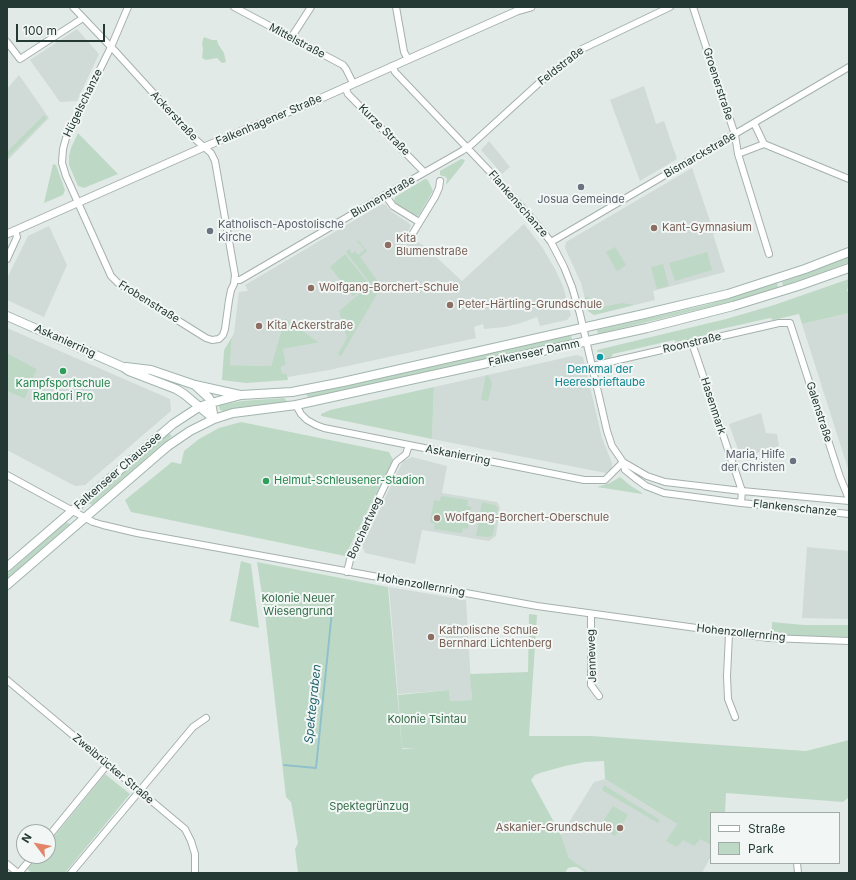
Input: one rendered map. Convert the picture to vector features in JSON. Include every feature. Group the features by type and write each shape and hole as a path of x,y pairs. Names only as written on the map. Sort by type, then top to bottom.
{"main road":[{"name":"Falkenseer Damm","path":"241,395 292,392 343,382 728,294 805,269 849,252"},
{"name":"Falkenseer Damm","path":"214,419 233,414 296,405 647,328 733,306 849,268"},
{"name":"Askanierring","path":"7,316 130,371 176,389 214,419"},
{"name":"Askanierring","path":"123,367 151,370 195,385 241,395"},
{"name":"Askanierring","path":"195,385 206,395 211,403"},
{"path":"292,392 296,405"},
{"name":"Falkenseer Chaussee","path":"7,567 164,431 200,407 241,395"},
{"path":"211,403 214,419"},
{"path":"182,418 190,431"},
{"name":"Falkenseer Chaussee","path":"7,585 168,446 190,431 214,419"}],"street":[{"name":"Ackerstraße","path":"73,7 211,153 215,161 235,275 229,300 225,329 223,335 219,339"},
{"name":"Hügelschanze","path":"78,202 66,176 62,163 63,149 66,138 111,47 128,7"},
{"name":"Mittelstraße","path":"234,7 343,65 353,83"},
{"path":"291,38 311,7"},
{"path":"396,7 404,52 408,59"},
{"name":"Falkenhagener Straße","path":"7,234 517,10 531,7"},
{"name":"Feldstraße","path":"468,148 539,83 582,49 670,7"},
{"name":"Groenerstraße","path":"692,7 735,135 738,154 769,254"},
{"path":"7,43 20,60 83,18"},
{"name":"Flankenschanze","path":"392,66 395,72 468,148 540,228 550,242 564,267 572,287 607,431 612,446 623,462 626,470 635,478 655,490 671,494 849,514"},
{"name":"Bismarckstraße","path":"550,242 692,158 695,158 754,124 849,67"},
{"name":"Kurze Straße","path":"344,87 348,94 424,172"},
{"path":"754,124 764,144 849,180"},
{"path":"738,154 764,144"},
{"name":"Blumenstraße","path":"235,280 240,280 424,172 468,148"},
{"path":"410,238 439,188 440,181"},
{"path":"385,195 392,206 419,222"},
{"name":"Frobenstraße","path":"78,202 111,276 118,283 206,338 212,340 219,339"},
{"path":"7,259 17,237 15,230"},
{"name":"Roonstraße","path":"592,366 779,323 790,323 791,325"},
{"name":"Galenstraße","path":"791,325 840,477 849,500"},
{"name":"Hasenmark","path":"692,343 742,491"},
{"name":"Askanierring","path":"296,405 301,414 307,420 316,425 584,480 605,480 623,462"},
{"name":"Borchertweg","path":"347,572 351,556 396,462 406,454 409,445"},
{"name":"Flankenschanze","path":"623,462 657,480 742,491 849,500"},
{"name":"Hohenzollernring","path":"7,475 103,525 126,530 255,553 347,572 591,614 729,634 769,638 849,641"},
{"path":"655,490 657,480"},
{"name":"Flankenschanze","path":"741,503 742,491"},
{"name":"Jenneweg","path":"591,614 591,685 599,696"},
{"path":"729,634 727,676 728,699 735,717"},
{"name":"Zweibrücker Straße","path":"7,680 185,829 191,841 194,854 195,873"},
{"path":"71,873 193,727 206,718"},
{"path":"56,827 107,765"},
{"path":"7,864 18,873 26,864"}],"shaded area":[{"path":"77,29 99,54 77,101 60,102 30,60"},
{"path":"19,75 49,118 7,161 7,89"},
{"path":"644,86 656,124 664,121 677,159 640,181 610,100"},
{"path":"489,141 510,167 502,174 481,150"},
{"name":"Kant-Gymnasium","path":"692,168 711,224 716,221 719,231 713,234 725,272 653,291 655,300 594,315 588,311 581,283 565,248 566,242"},
{"path":"382,204 386,205 392,212 409,223 411,226 406,235 424,246 462,281 524,224 542,247 555,269 563,286 571,315 567,320 540,326 537,317 505,327 484,329 483,324 474,327 476,338 329,370 288,377 287,374 282,373 281,366 286,364 283,349 317,343 317,341 285,318 271,366 230,365 232,337 234,333 239,292 248,291 245,285"},
{"path":"49,226 67,265 44,317 7,300 7,278 28,236"},
{"path":"849,313 849,472 802,324"},
{"path":"7,328 170,399 171,411 85,485 75,486 7,450 7,391 25,399 37,369 7,353"},
{"path":"577,355 583,357 602,438 612,463 612,468 606,473 432,439 434,387"},
{"path":"761,413 766,433 777,434 779,446 741,458 729,424"},
{"name":"Wolfgang-Borchert-Oberschule","path":"412,457 447,466 442,493 497,502 500,507 496,536 489,541 422,530 415,564 365,553 362,545 403,461"},
{"path":"807,547 849,551 849,619 802,618"},
{"name":"Katholische Schule Bernhard Lichtenberg","path":"389,587 466,600 472,700 450,701 449,690 398,694"},
{"name":"Askanier-Grundschule","path":"605,779 677,824 666,841 700,838 710,844 710,858 702,873 589,873 569,858 561,835 594,782"}],"green space":[{"path":"204,37 217,40 224,53 226,62 222,63 217,58 206,60 202,58 202,43"},
{"path":"44,115 47,118 7,158 7,152"},
{"path":"78,133 118,174 84,188 78,186 69,165 69,156"},
{"path":"461,159 465,160 463,164 446,185 447,179 446,177 440,175 440,171"},
{"path":"53,164 56,165 65,190 63,195 44,203"},
{"path":"425,179 428,180 433,191 419,215 417,216 399,207 394,201 395,197"},
{"path":"358,240 367,251 360,257 379,283 347,338 339,311 371,284 346,252 349,249 352,254 355,251 358,255 365,250 357,241"},
{"path":"615,247 626,265 617,271 606,252"},
{"path":"707,252 712,270 675,281 669,263"},
{"path":"345,254 369,284 353,296 330,267"},
{"path":"849,256 849,262 783,286 782,282"},
{"path":"663,264 669,286 657,289 651,267"},
{"path":"849,279 849,288 847,289 849,297 849,313 802,324 799,314 773,320 770,318 708,332 704,338 680,344 674,340 613,354 609,361 600,363 597,350 726,319 774,305"},
{"path":"777,283 778,288 738,300 598,334 597,330 706,305"},
{"path":"378,285 381,287 341,356 338,354"},
{"path":"587,296 592,309 622,303 634,305 594,315 588,311 585,298"},
{"path":"285,318 317,341 317,343 283,349 286,364 281,367 282,373 287,374 288,380 246,383 222,380 224,350 232,337 230,365 271,366"},
{"path":"571,335 572,340 309,399 306,394"},
{"path":"7,353 37,369 25,399 7,391"},
{"path":"486,375 490,378 492,384 488,401 481,400"},
{"path":"434,387 432,439 321,416 321,414 330,410"},
{"path":"284,398 287,401 286,402 223,411 220,410 219,407 220,405 242,401"},
{"name":"Helmut-Schleusener-Stadion","path":"241,422 389,452 393,460 345,556 131,512 125,500 172,462 181,464 184,451 199,439 219,428"},
{"path":"169,433 172,436 92,505 88,503"},
{"path":"620,477 642,494 597,487 610,483"},
{"path":"441,496 468,500 467,506 471,507 468,529 463,528 462,533 434,529 435,524 430,522 434,500 440,501"},
{"path":"482,502 495,505 498,508 492,536 488,537 476,536"},
{"path":"66,522 70,524 7,579 7,574"},
{"path":"241,561 251,564 259,628 230,621"},
{"name":"Spektegrünzug","path":"257,562 388,587 402,749 416,748 402,748 398,695 449,690 450,701 472,700 470,674 528,672 529,614 537,615 529,736 591,736 806,751 849,740 849,797 843,802 726,793 725,812 710,812 710,844 700,839 694,846 683,840 677,847 666,841 677,824 605,779 604,761 585,762 540,773 535,775 531,780 561,835 569,858 587,871 586,873 577,867 573,867 568,868 565,873 298,873 295,849 298,843 291,802 286,797 265,614"},
{"path":"772,622 804,625 849,625 849,637 772,635"},
{"path":"105,774 130,794 65,873 32,873 27,869 31,864 56,864 56,834"},
{"path":"604,785 660,820 658,823 602,790"},
{"path":"613,806 628,815 615,836 600,826"}],"waterway":[{"name":"Spektegraben","path":"284,765 316,768 332,611"}],"place":[{"name":"Josua Gemeinde","path":"581,187"},
{"name":"Kant-Gymnasium","path":"654,228"},
{"name":"Katholisch-Apostolische Kirche","path":"210,231"},
{"name":"Kita Blumenstraße","path":"388,245"},
{"name":"Wolfgang-Borchert-Schule","path":"311,288"},
{"name":"Peter-Härtling-Grundschule","path":"450,305"},
{"name":"Kita Ackerstraße","path":"259,326"},
{"name":"Denkmal der Heeresbrieftaube","path":"600,357"},
{"name":"Kampfsportschule Randori Pro","path":"63,371"},
{"name":"Maria, Hilfe der Christen","path":"793,461"},
{"name":"Helmut-Schleusener-Stadion","path":"266,481"},
{"name":"Wolfgang-Borchert-Oberschule","path":"437,518"},
{"name":"Katholische Schule Bernhard Lichtenberg","path":"431,637"},
{"name":"Askanier-Grundschule","path":"620,828"}],"park label":[{"name":"Kolonie Neuer Wiesengrund","path":"298,605"},
{"name":"Kolonie Tsintau","path":"427,720"}]}
